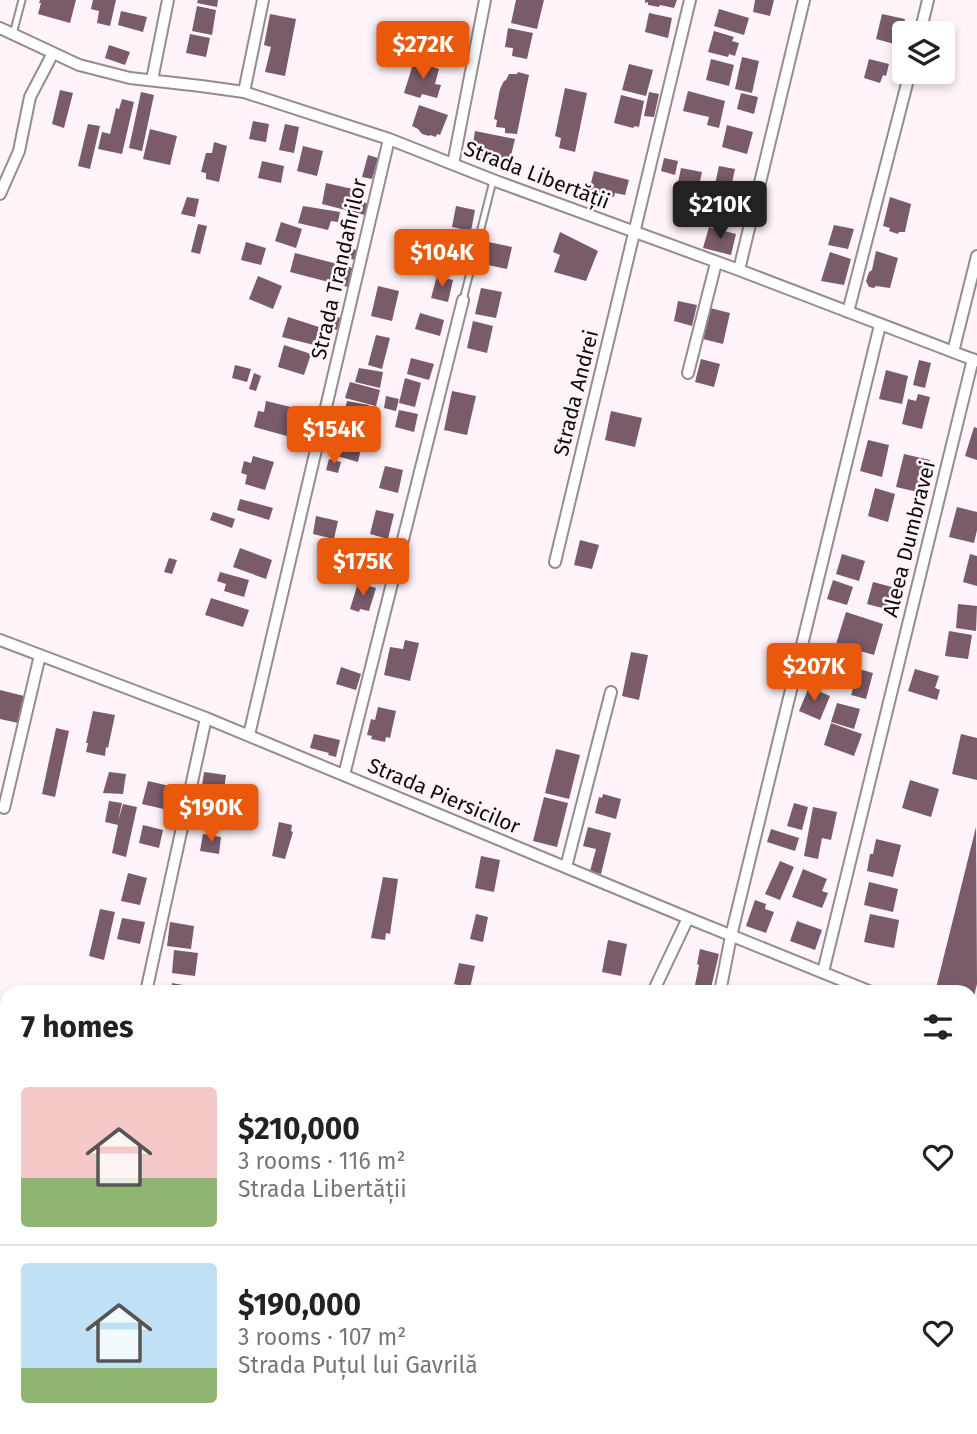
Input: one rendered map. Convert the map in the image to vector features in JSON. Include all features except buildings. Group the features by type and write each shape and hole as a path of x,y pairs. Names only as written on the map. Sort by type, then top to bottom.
{"street":[{"path":"152,80 167,0"},
{"path":"244,92 263,0"},
{"path":"453,164 485,0"},
{"name":"Strada Andrei","path":"555,562 690,0"},
{"path":"738,270 804,0"},
{"path":"922,21 928,0"},
{"name":"Strada Libertății","path":"0,28 79,65 116,75 244,92 389,139 975,360"},
{"path":"0,194 19,152 30,97 53,53"},
{"path":"848,312 907,84"},
{"name":"Strada Trandafirilor","path":"248,735 389,139"},
{"path":"953,352 977,256"},
{"path":"688,373 716,263"},
{"path":"344,775 463,300"},
{"path":"721,985 880,325"},
{"name":"Aleea Dumbravei","path":"823,972 975,360"},
{"name":"Strada Piersicilor","path":"0,640 206,718 854,985"},
{"path":"4,808 40,655"},
{"path":"566,867 611,692"},
{"path":"148,985 206,718"},
{"path":"656,985 688,918"}],"lane":[{"path":"13,34 22,0"},
{"path":"463,300 493,180"}]}
